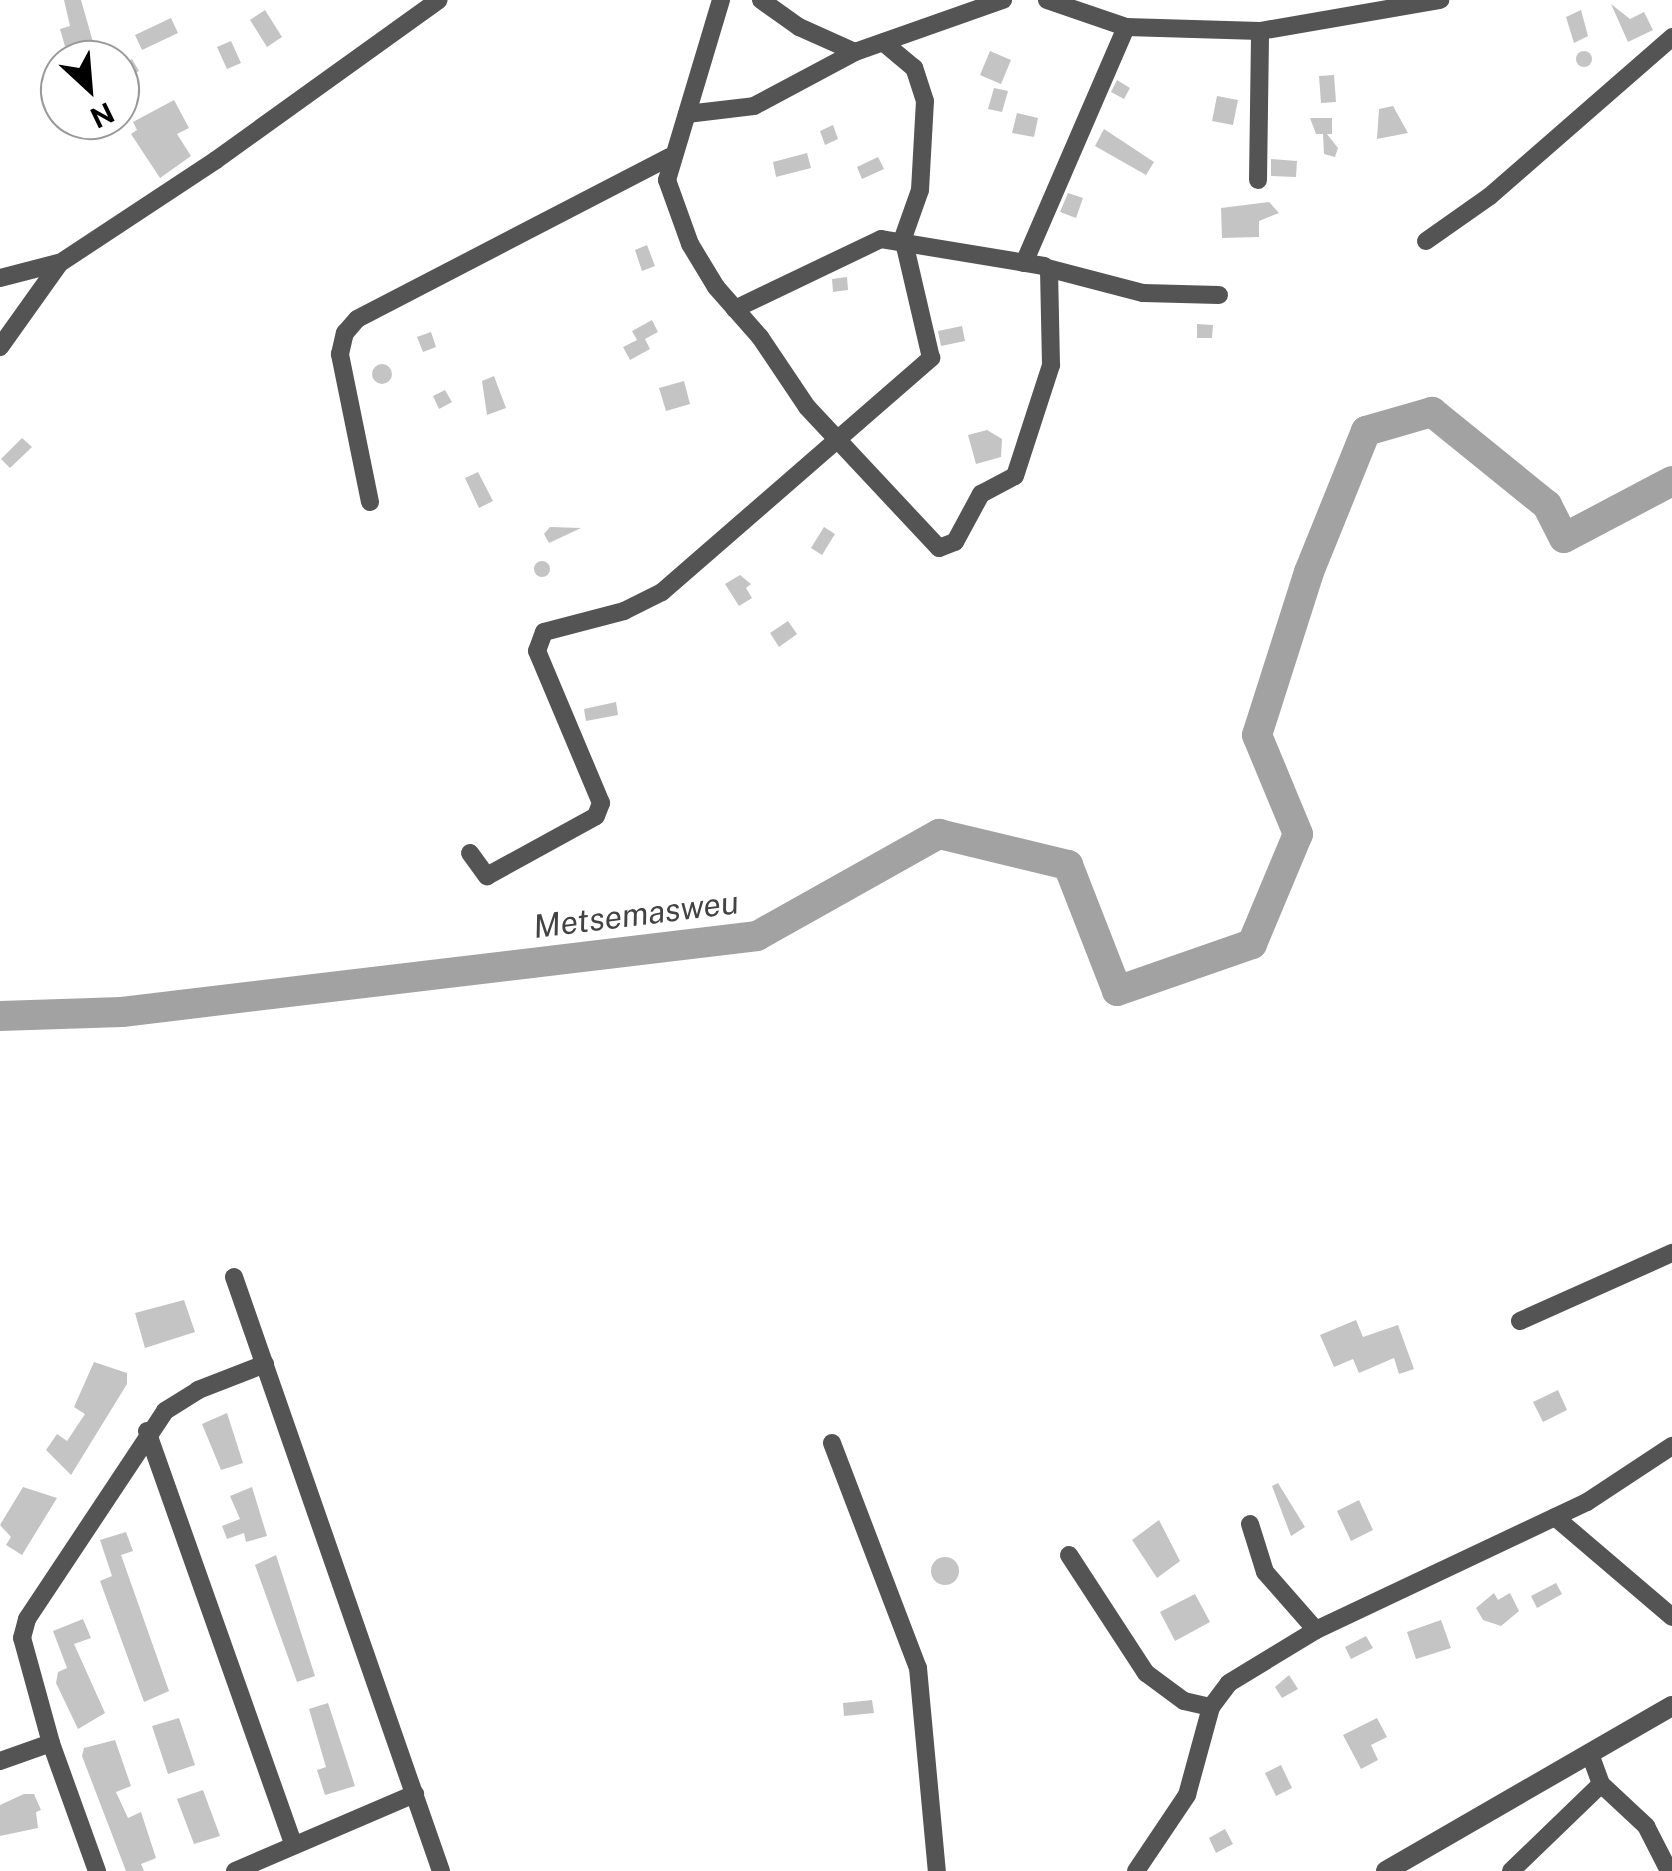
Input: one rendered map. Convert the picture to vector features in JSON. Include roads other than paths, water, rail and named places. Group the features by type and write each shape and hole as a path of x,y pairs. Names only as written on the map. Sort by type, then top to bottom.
{"street":[{"path":"0,278 60,263 216,160 439,0"},
{"path":"721,0 688,114 669,157 667,180 690,244 835,440 939,548 952,545 976,500 1012,479 1021,457 1050,365 1047,268"},
{"path":"761,0 800,28 855,52"},
{"path":"688,114 754,106 855,52 1003,0"},
{"path":"1047,0 1126,26 1260,31 1440,0"},
{"path":"1024,263 1126,26"},
{"path":"1258,180 1260,31"},
{"path":"1426,241 1490,196 1672,36"},
{"path":"470,853 488,876 596,816 601,803 555,702 537,640 578,619 624,611 662,592 932,358 904,238 920,190 925,100 914,68 883,42"},
{"path":"370,502 340,354 345,333 357,319 669,157"},
{"path":"735,309 881,240 904,238 1143,293 1219,294"},
{"path":"0,347 60,263"},
{"path":"1520,1321 1672,1253"},
{"path":"234,1278 441,1871"},
{"path":"98,1871 51,1743 24,1630 147,1430 177,1400 265,1364"},
{"path":"147,1430 294,1845"},
{"path":"832,1442 918,1668 937,1871"},
{"path":"1136,1871 1188,1795 1211,1707 1229,1684 1316,1630 1556,1517 1672,1446"},
{"path":"1556,1517 1672,1616"},
{"path":"1250,1524 1265,1572 1316,1630"},
{"path":"1069,1555 1146,1673 1184,1701 1211,1707"},
{"path":"1393,1870 1672,1706"},
{"path":"0,1761 51,1743"},
{"path":"1591,1757 1601,1784 1646,1826 1669,1871"},
{"path":"1511,1871 1601,1784"},
{"path":"235,1871 415,1794"}],"waterway":[{"name":"Metsemasweu","path":"0,1016 122,1012 757,936 939,834 1068,865 1117,991 1252,944 1298,834 1257,735 1309,572 1366,431 1432,412 1547,505 1564,538 1672,481"}]}
